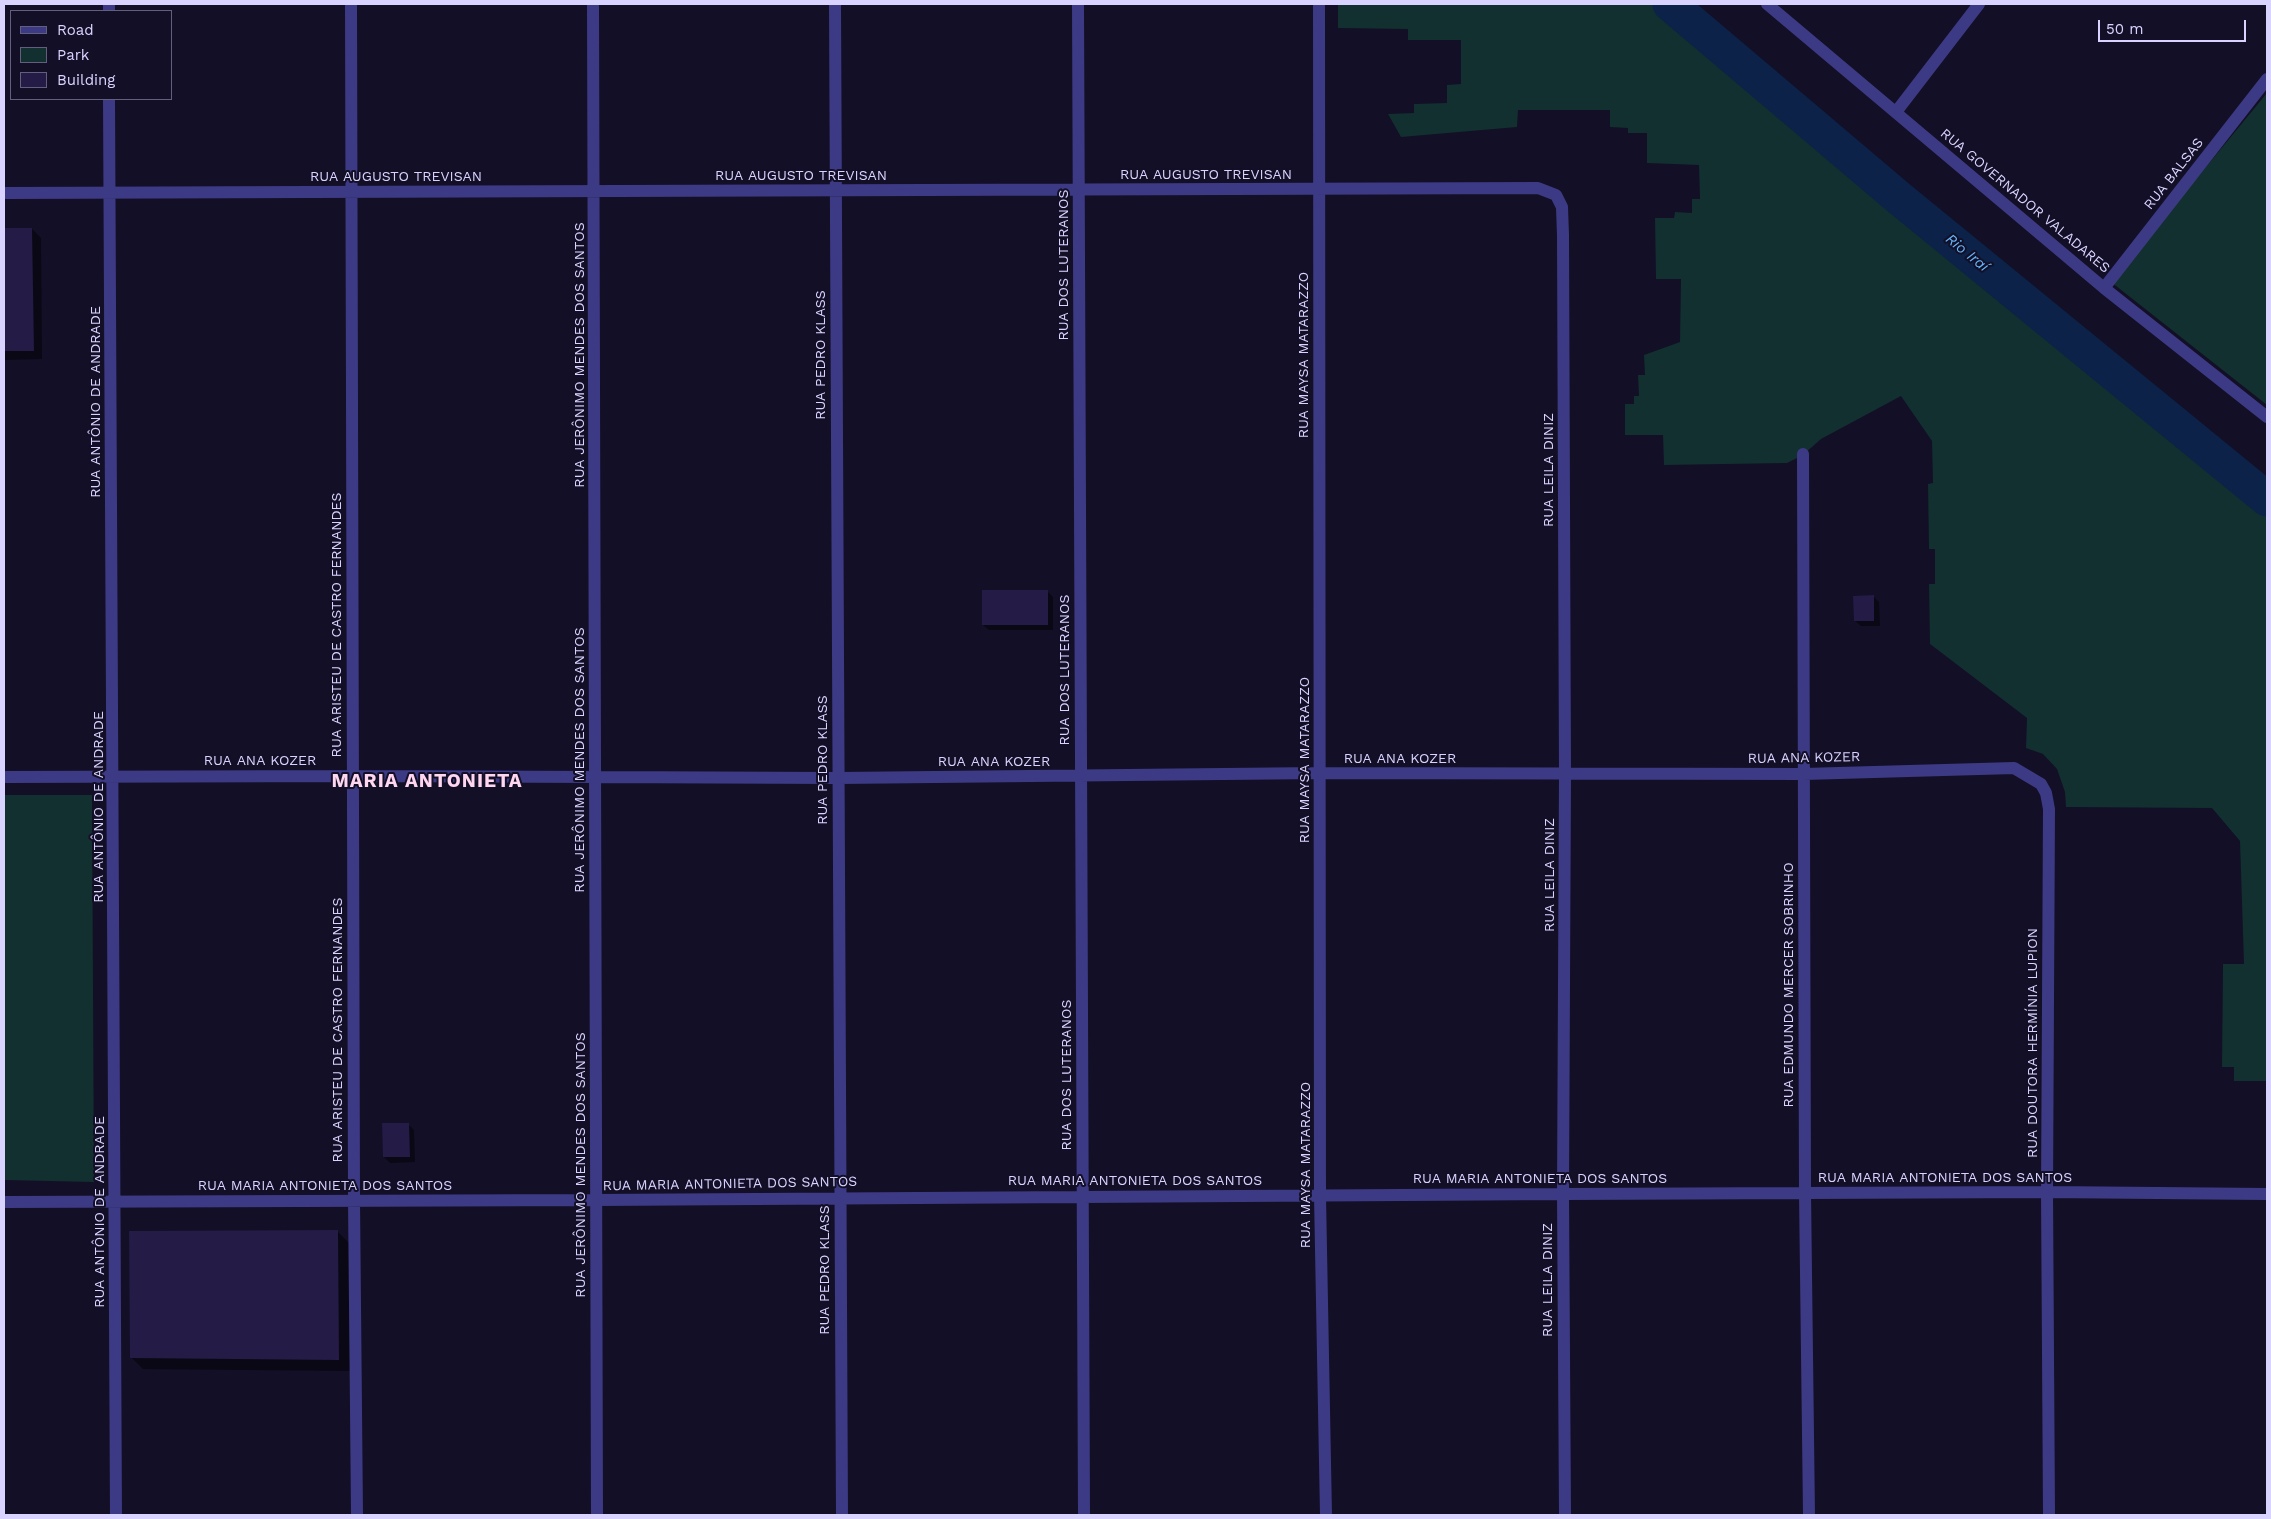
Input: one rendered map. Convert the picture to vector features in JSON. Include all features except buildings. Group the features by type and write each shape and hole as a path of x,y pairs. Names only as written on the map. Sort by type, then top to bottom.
{"street":[{"name":"RUA ARISTEU DE CASTRO FERNANDES","path":"351,4 354,1200 357,1515"},
{"name":"RUA JERÔNIMO MENDES DOS SANTOS","path":"594,4 597,1515"},
{"name":"RUA PEDRO KLASS","path":"835,4 842,1515"},
{"name":"RUA DOS LUTERANOS","path":"1078,4 1084,1515"},
{"name":"RUA MAYSA MATARAZZO","path":"1319,4 1320,1196 1326,1515"},
{"name":"RUA GOVERNADOR VALADARES","path":"1767,4 2104,288 2267,417"},
{"path":"1896,112 1979,4"},
{"name":"RUA BALSAS","path":"2104,288 2267,79"},
{"name":"RUA ANTÔNIO DE ANDRADE","path":"109,100 114,777 116,1515"},
{"name":"RUA AUGUSTO TREVISAN","path":"4,193 1538,188 1551,192 1560,202 1563,235"},
{"name":"RUA LEILA DINIZ","path":"1563,235 1565,1515"},
{"name":"RUA EDMUNDO MERCER SOBRINHO","path":"1803,454 1805,1193 1809,1515"},
{"name":"RUA ANA KOZER","path":"4,777 596,776 838,778 1320,773 1804,774 1985,768"},
{"name":"RUA DOUTORA HERMÍNIA LUPION","path":"1985,768 2014,768 2033,778 2041,784 2046,793 2049,809 2047,1192 2049,1515"},
{"name":"RUA MARIA ANTONIETA DOS SANTOS","path":"4,1202 2047,1192 2267,1194"}],"green space":[{"path":"1338,4 1657,4 2267,515 2267,1081 2234,1081 2234,1067 2222,1067 2223,964 2244,964 2240,841 2212,808 2066,807 2065,792 2057,769 2043,754 2026,748 2027,718 1930,644 1929,584 1935,584 1935,549 1929,549 1928,484 1933,483 1932,441 1901,396 1821,439 1803,455 1787,463 1664,465 1663,435 1625,435 1625,404 1634,404 1634,396 1639,396 1638,375 1645,375 1644,355 1680,342 1681,279 1656,279 1655,218 1674,218 1675,212 1692,213 1692,199 1700,199 1699,165 1647,163 1647,133 1628,133 1628,128 1610,127 1610,110 1518,110 1517,127 1401,137 1388,114 1414,113 1414,104 1447,103 1447,85 1461,84 1461,40 1408,40 1408,29 1338,28"},
{"path":"2267,93 2267,405 2111,282"},
{"path":"4,795 92,795 94,1182 4,1180"}],"waterway":[{"name":"Rio Iraí","path":"1670,4 1899,198 2267,499"}],"district":[{"name":"MARIA ANTONIETA","path":"427,781"}]}
